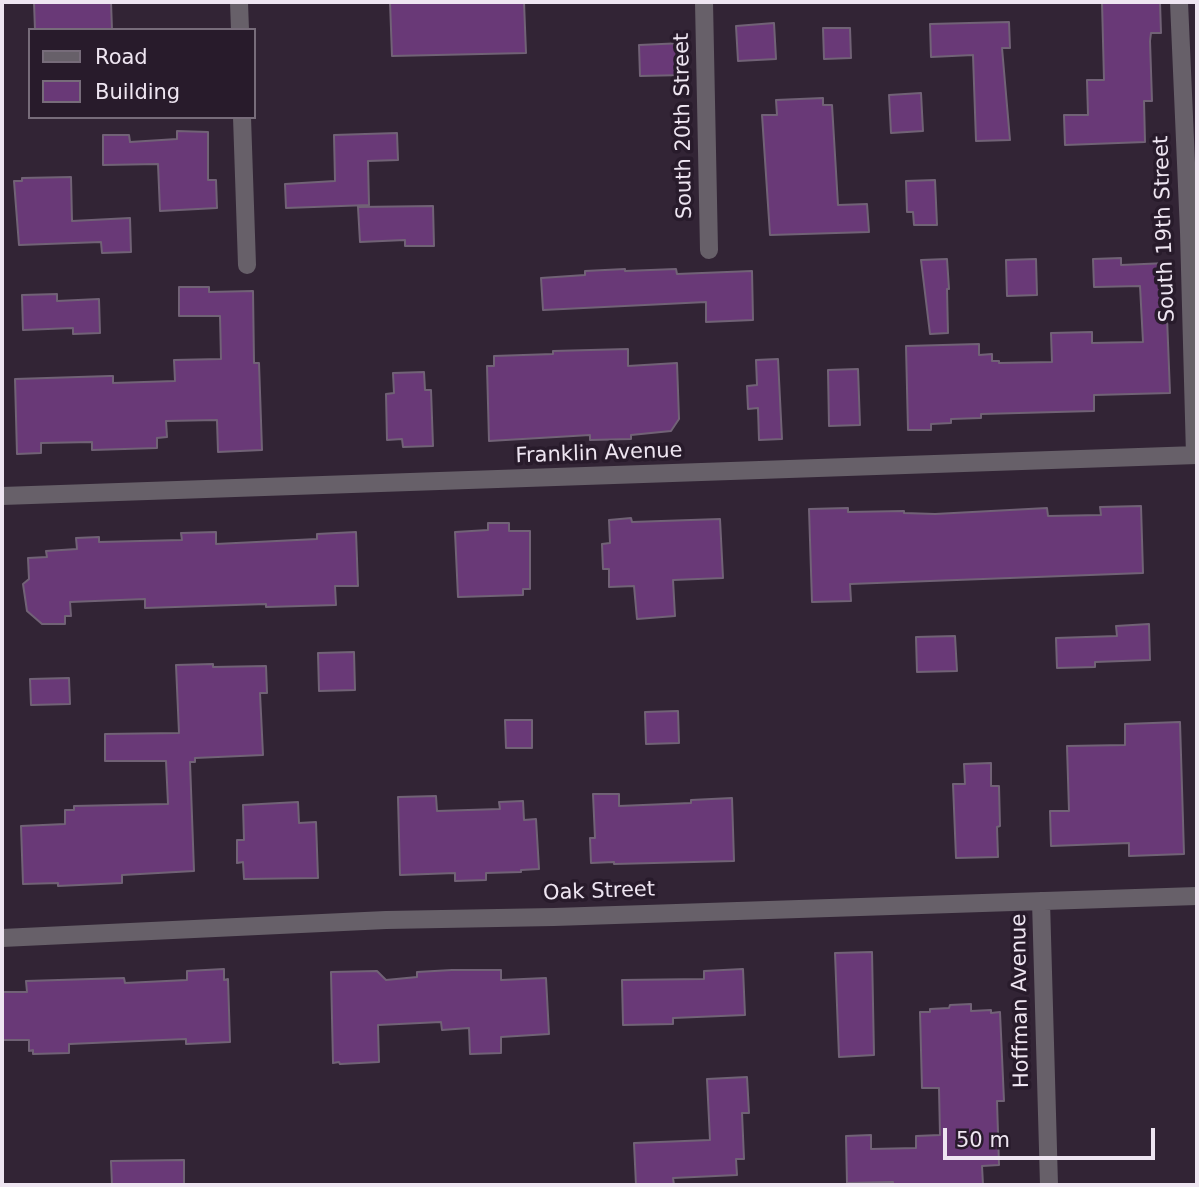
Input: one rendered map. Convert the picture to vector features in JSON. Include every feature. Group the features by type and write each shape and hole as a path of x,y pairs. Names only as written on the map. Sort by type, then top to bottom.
{"street":[{"path":"239,2 240,28"},
{"name":"South 20th Street","path":"704,2 709,250"},
{"name":"South 19th Street","path":"1179,2 1196,455"},
{"path":"242,119 247,265"},
{"name":"Franklin Avenue","path":"2,496 1196,455"},
{"name":"Oak Street","path":"2,938 386,920 1197,896"},
{"name":"Hoffman Avenue","path":"1041,901 1049,1185"}],"building":[{"path":"34,2 111,2 112,28 35,28"},
{"path":"390,2 524,2 526,53 392,56"},
{"path":"1102,2 1160,2 1161,33 1151,33 1150,41 1152,101 1144,101 1145,142 1065,145 1064,115 1088,115 1087,80 1104,80"},
{"path":"1009,22 1010,48 1002,48 1010,140 976,141 973,55 931,57 930,24"},
{"path":"774,23 776,59 738,61 736,26"},
{"path":"823,28 850,28 851,58 824,59"},
{"path":"684,43 685,75 640,76 639,45"},
{"path":"921,93 923,131 891,133 889,95"},
{"path":"823,98 823,105 832,105 838,205 867,204 869,232 770,235 762,115 777,115 776,100"},
{"path":"177,131 208,132 208,180 216,180 217,208 160,211 158,164 103,165 103,135 129,135 130,142 177,139"},
{"path":"397,133 398,160 368,161 369,205 286,208 285,184 335,181 334,135"},
{"path":"71,177 72,221 130,218 131,252 102,253 101,242 19,245 14,181 22,181 22,178"},
{"path":"935,180 937,225 914,225 913,212 907,212 906,181"},
{"path":"433,206 434,246 405,246 405,240 360,242 358,207"},
{"path":"1121,258 1121,265 1167,263 1170,393 1094,395 1094,411 981,414 981,418 951,419 951,423 931,424 931,430 908,430 906,346 979,344 979,355 992,354 992,361 999,363 1052,362 1051,333 1092,332 1092,343 1143,342 1140,286 1094,287 1093,259"},
{"path":"947,259 948,333 930,334 921,260"},
{"path":"1036,259 1037,295 1007,296 1006,260"},
{"path":"676,269 677,274 752,271 753,320 706,322 706,302 543,310 541,278 585,275 585,271"},
{"path":"179,287 209,287 209,292 253,291 254,363 259,363 262,450 218,452 217,420 166,421 167,437 157,438 157,448 92,450 92,442 41,443 41,453 17,454 15,379 113,376 113,383 175,381 174,360 221,359 220,316 179,316"},
{"path":"57,294 57,301 99,299 100,333 73,334 73,328 23,330 22,295"},
{"path":"628,349 628,366 677,363 679,419 671,431 631,435 631,439 590,440 590,435 489,441 487,366 494,366 494,356"},
{"path":"778,359 782,439 759,440 758,408 748,409 747,386 757,385 756,360"},
{"path":"858,369 860,425 829,426 828,370"},
{"path":"424,372 425,390 431,390 433,446 403,447 402,439 387,440 386,394 394,393 393,373"},
{"path":"1141,506 1143,573 850,584 851,601 812,602 809,509 848,508 848,512 904,511 935,514 1047,508 1048,516 1101,515 1100,507"},
{"path":"631,518 632,522 720,519 723,578 673,580 675,616 637,619 634,586 609,587 609,569 603,569 602,544 610,543 609,520"},
{"path":"488,523 509,523 509,531 530,531 530,589 523,589 523,595 458,597 455,532 488,530"},
{"path":"216,532 216,544 317,539 317,534 356,532 358,586 335,586 336,605 145,608 145,599 70,602 71,616 65,616 65,624 42,624 27,611 23,584 29,579 28,558 47,557 46,551 77,549 76,538 99,537 99,542 182,540 181,533"},
{"path":"1149,624 1150,660 1095,662 1095,667 1057,668 1056,638 1117,636 1116,626"},
{"path":"955,636 957,671 917,672 916,637"},
{"path":"354,652 355,690 319,691 318,653"},
{"path":"213,664 213,667 266,666 267,693 260,693 263,755 195,758 195,762 190,762 194,871 122,875 122,883 58,886 58,883 23,884 21,826 65,824 65,810 74,810 74,806 168,804 166,761 105,761 105,734 179,733 176,665"},
{"path":"69,678 70,704 31,705 30,679"},
{"path":"678,711 679,743 646,744 645,712"},
{"path":"505,720 532,720 532,748 506,748"},
{"path":"1180,722 1184,854 1129,856 1129,843 1051,846 1050,811 1069,811 1067,746 1125,745 1125,724"},
{"path":"991,763 991,786 999,786 998,857 956,858 953,784 965,784 964,764"},
{"path":"593,794 619,794 619,806 732,798 734,861 591,863 590,838 595,838"},
{"path":"436,796 437,811 500,809 499,802 523,801 524,820 536,819 539,869 486,873 486,880 455,881 455,873 400,875 398,797"},
{"path":"298,802 299,823 316,822 318,878 244,879 243,862 237,863 237,840 244,840 243,805"},
{"path":"872,952 874,1055 839,1057 835,953"},
{"path":"224,969 224,980 228,979 230,1042 186,1044 186,1039 69,1044 69,1053 33,1054 33,1050 29,1051 29,1040 2,1040 2,992 27,992 26,981 124,978 125,983 187,980 187,971"},
{"path":"743,969 745,1015 673,1018 673,1024 623,1025 622,980 704,979 704,971"},
{"path":"501,970 501,980 546,978 549,1034 501,1037 501,1053 470,1054 469,1028 442,1030 441,1022 378,1025 379,1062 333,1063 331,972 377,971 386,980 417,977 417,972"},
{"path":"971,1004 971,1011 1000,1012 1004,1101 997,1101 999,1165 982,1166 983,1185 847,1183 846,1136 871,1135 871,1149 916,1148 916,1136 940,1135 939,1088 922,1088 920,1012 949,1008 950,1005"},
{"path":"747,1077 749,1113 742,1113 744,1159 736,1159 737,1175 673,1178 674,1185 636,1185 634,1143 710,1140 707,1079"},
{"path":"184,1160 184,1185 112,1185 111,1161"}]}
